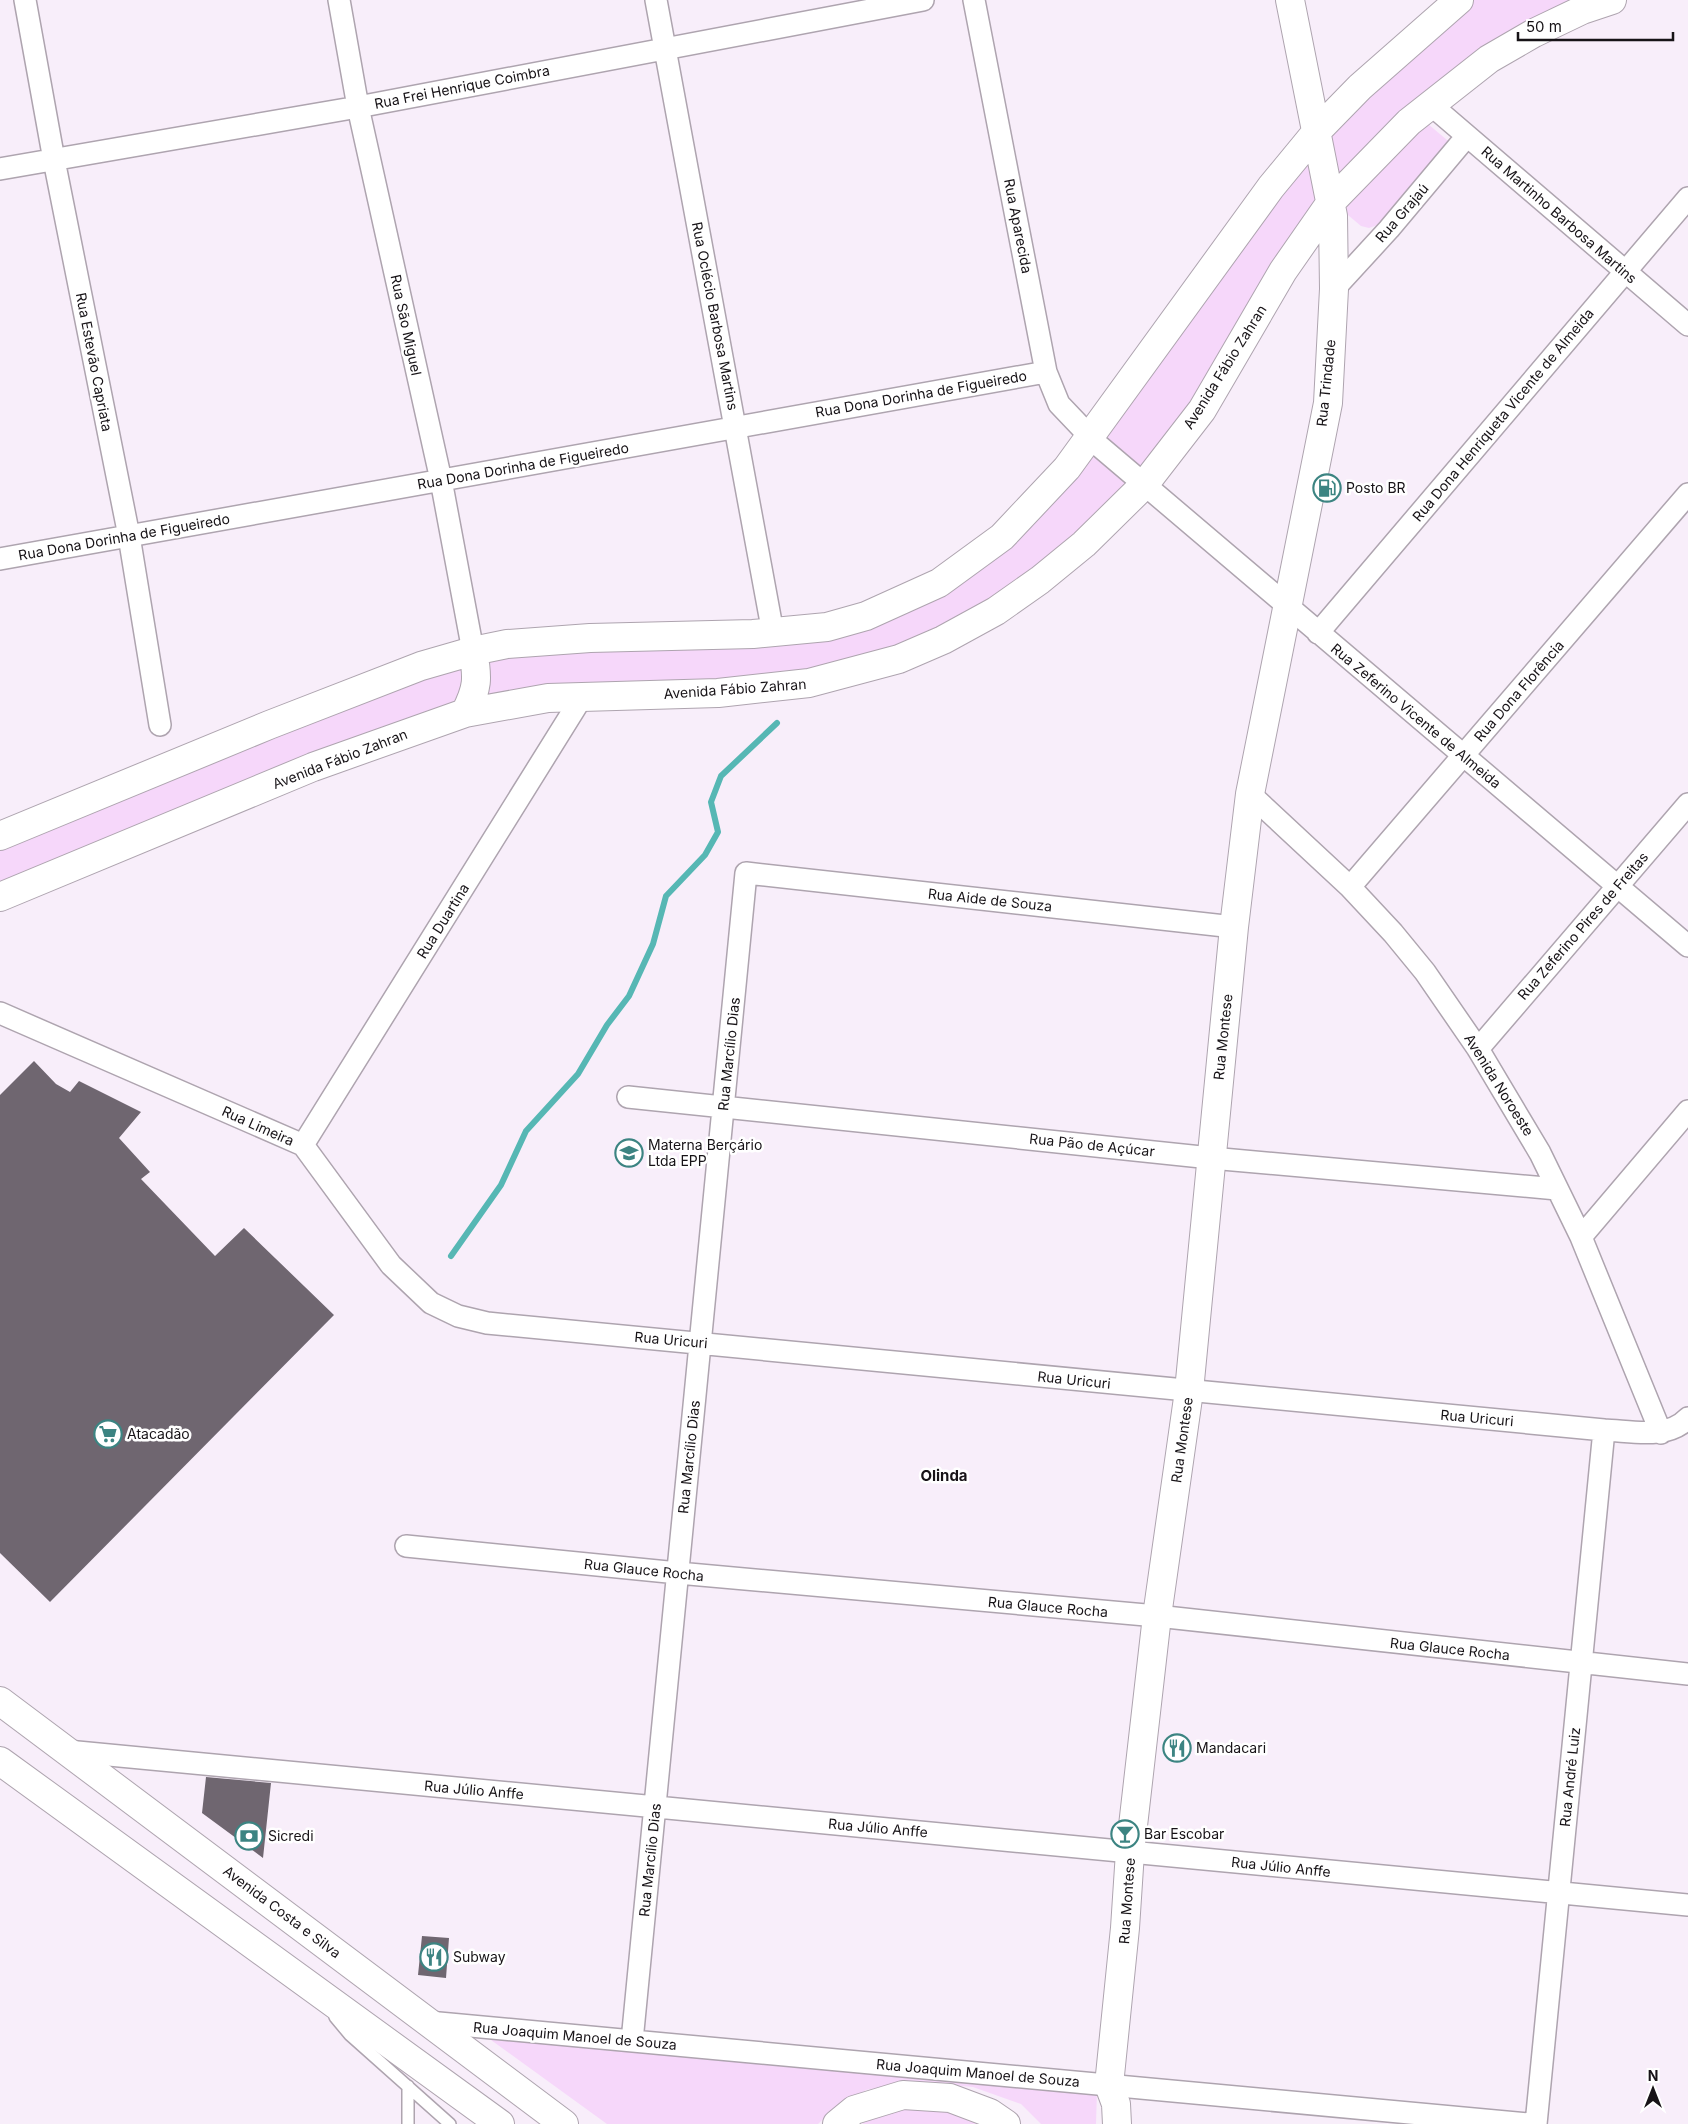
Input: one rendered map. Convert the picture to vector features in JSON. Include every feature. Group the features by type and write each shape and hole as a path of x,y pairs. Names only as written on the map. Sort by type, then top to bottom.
{"main road":[{"name":"Rua Trindade","path":"1250,794 1328,403 1334,289 1333,216 1331,202 1318,130 1290,0"},
{"path":"0,836 269,725 421,666 473,651 507,644 590,638 773,633 827,626 866,616 939,583 1002,537 1067,468 1271,187 1318,130 1360,87 1459,0"},
{"name":"Avenida Fábio Zahran","path":"0,896 313,767 465,713 548,698 718,693 809,684 899,659 943,640 988,615 1040,580 1084,544 1144,485 1202,410 1283,271 1331,202 1409,122 1489,59 1534,33 1582,10 1612,0"},
{"path":"465,713 474,695 476,682 473,651"},
{"name":"Rua Montese","path":"1100,2124 1100,2106 1109,2085 1125,1928 1130,1852 1157,1616 1189,1391 1234,927 1250,794"},
{"name":"Avenida Costa e Silva","path":"0,1701 428,2022 555,2121"},
{"path":"0,1761 500,2124"},
{"name":"Rua Montese","path":"1109,2085 1116,2104 1117,2124"},
{"path":"837,2124 854,2110 903,2095 950,2098 990,2113 1006,2124"}],"street":[{"name":"Rua Estevão Capriata","path":"25,0 54,160 129,536 160,725"},
{"name":"Rua São Miguel","path":"339,0 358,107 441,480 473,651"},
{"name":"Rua Oclécio Barbosa Martins","path":"656,0 773,633"},
{"name":"Rua Frei Henrique Coimbra","path":"0,169 358,107 923,0"},
{"name":"Rua Aparecida","path":"974,0 1046,372 1059,404 1090,438 1144,485"},
{"name":"Rua Martinho Barbosa Martins","path":"1430,104 1688,325"},
{"name":"Rua Grajaú","path":"1334,289 1389,229 1467,136"},
{"name":"Rua Dona Henriqueta Vicente de Almeida","path":"1318,633 1688,198"},
{"name":"Rua Dona Dorinha de Figueiredo","path":"0,559 1046,372"},
{"name":"Rua Zeferino Vicente de Almeida","path":"1144,485 1688,946"},
{"name":"Rua Dona Florência","path":"1350,887 1688,494"},
{"name":"Rua Duartina","path":"303,1146 582,697"},
{"name":"Avenida Noroeste","path":"1250,794 1350,887 1393,933 1425,972 1478,1049 1540,1153 1581,1237 1661,1433"},
{"name":"Rua Zeferino Pires de Freitas","path":"1478,1049 1688,804"},
{"name":"Rua Aide de Souza","path":"746,873 1234,927"},
{"name":"Rua Marcílio Dias","path":"632,2041 746,873"},
{"name":"Rua Limeira","path":"0,1013 303,1146 391,1265 431,1303 458,1316 487,1323"},
{"name":"Rua Pão de Açúcar","path":"628,1097 1211,1158 1557,1189"},
{"path":"1581,1237 1688,1111"},
{"name":"Rua Uricuri","path":"487,1323 1604,1430 1661,1433"},
{"path":"1661,1433 1682,1425 1688,1418"},
{"name":"Rua André Luiz","path":"1536,2124 1604,1430"},
{"name":"Rua Glauce Rocha","path":"406,1546 678,1573 1157,1616 1688,1674"},
{"name":"Rua Júlio Anffe","path":"67,1751 1688,1905"},
{"name":"Rua Joaquim Manoel de Souza","path":"428,2022 1528,2124"}],"lane":[{"path":"312,1989 350,2035 450,2124"},
{"path":"408,2086 408,2124"}],"shaded area":[{"path":"1471,0 1575,0 1332,189 1321,137"},
{"path":"1422,119 1453,145 1389,221 1369,228 1361,226 1342,210"},
{"path":"1314,144 1324,201 1222,361 1141,475 1099,440"},
{"path":"1090,452 1131,482 1082,536 942,634 808,676 544,691 0,889 0,847 273,734 470,660 869,624"},
{"path":"484,2035 1097,2091 1096,2124 1041,2124 1021,2104 973,2087 930,2083 896,2084 866,2090 829,2113 818,2124 607,2124"},
{"path":"910,2105 945,2107 988,2124 862,2124 879,2113"}],"building":[{"name":"Atacadão","path":"34,1061 56,1084 70,1092 79,1081 141,1112 119,1138 150,1172 141,1179 215,1256 244,1228 334,1315 50,1602 0,1553 0,1095"},
{"name":"Sicredi","path":"206,1777 271,1783 263,1858 202,1813"},
{"name":"Subway","path":"422,1936 449,1938 446,1978 418,1975"}],"waterway":[{"path":"451,1256 501,1185 526,1131 578,1074 607,1025 629,996 653,944 666,896 705,855 718,832 711,802 721,776 777,723"}],"place":[{"name":"Posto BR","path":"1327,488"},
{"name":"Materna Berçário Ltda EPP","path":"629,1153"},
{"name":"Atacadão","path":"108,1434"},
{"name":"Mandacari","path":"1177,1748"},
{"name":"Bar Escobar","path":"1125,1834"},
{"name":"Sicredi","path":"249,1836"},
{"name":"Subway","path":"434,1957"}],"district":[{"name":"Olinda","path":"944,1476"}]}
